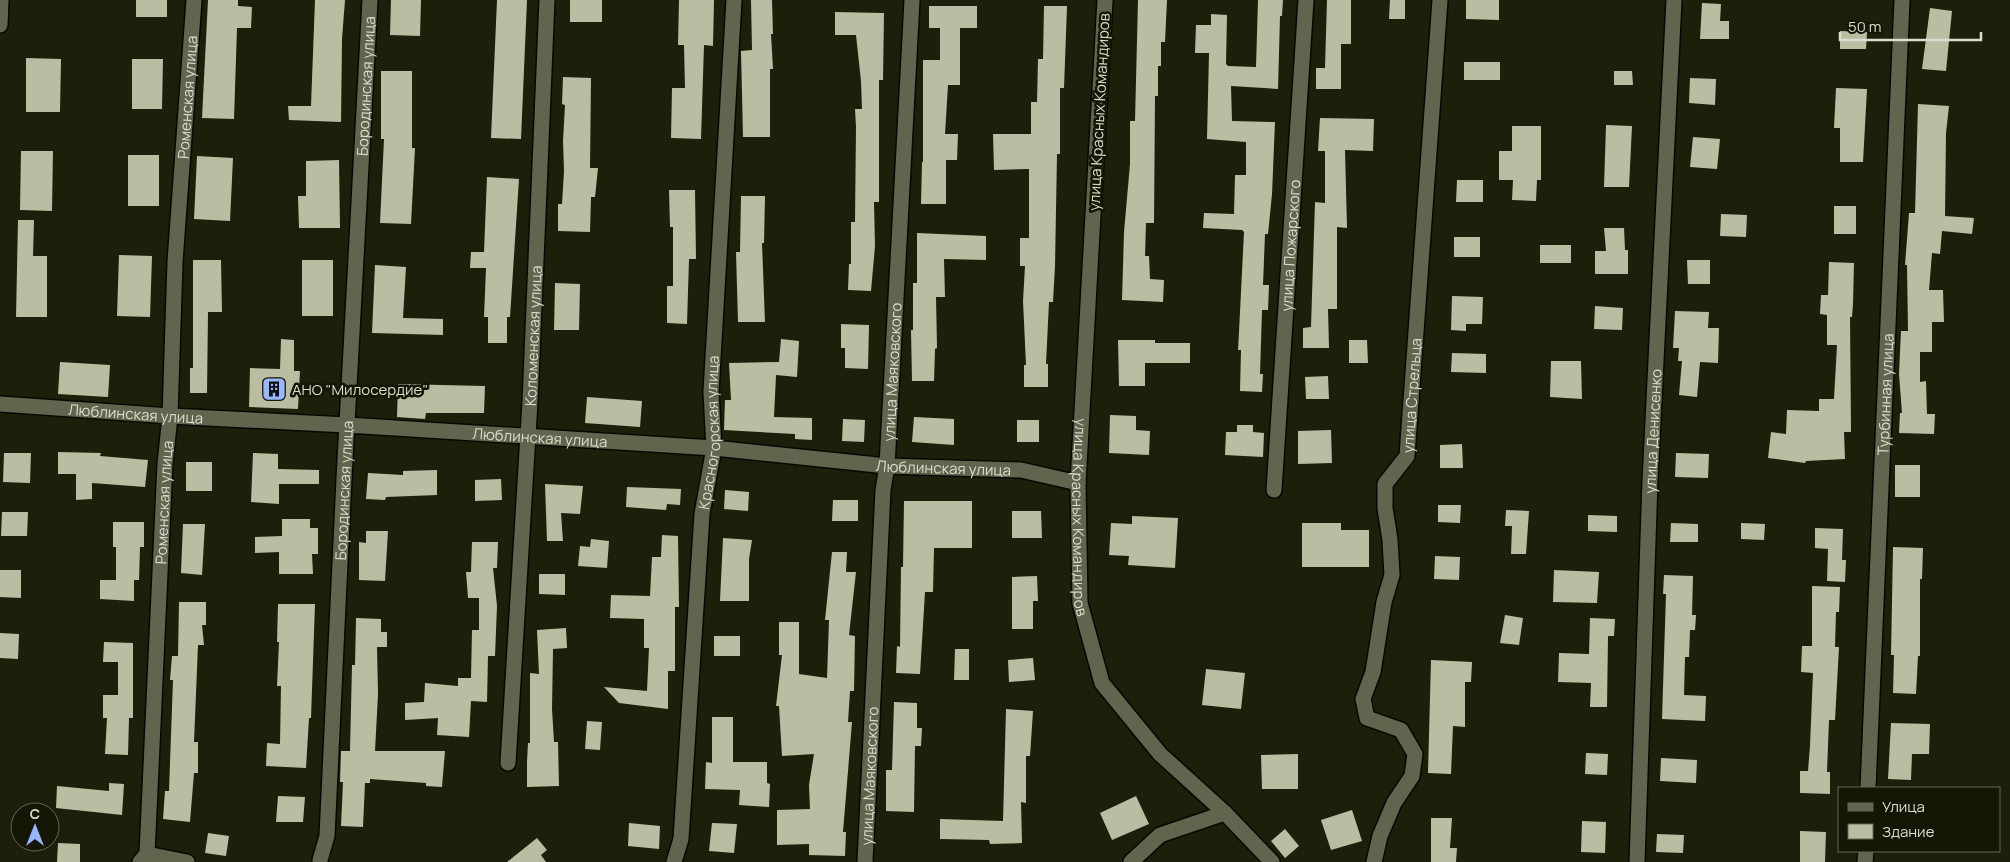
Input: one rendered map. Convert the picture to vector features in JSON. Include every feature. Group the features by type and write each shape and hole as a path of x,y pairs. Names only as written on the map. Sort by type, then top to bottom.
{"street":[{"path":"0,0 0,25"},
{"name":"Роменская улица","path":"144,858 164,483 170,416 175,262 194,0"},
{"name":"Бородинская улица","path":"319,861 327,836 370,0"},
{"name":"Коломенская улица","path":"508,763 527,436 547,0"},
{"name":"Красногорская улица","path":"674,862 681,840 702,514 714,448 710,392 734,0"},
{"name":"улица Маяковского","path":"865,862 883,490 887,466 912,0"},
{"name":"улица Красных Командиров","path":"1105,0 1078,483 1080,603 1102,682 1160,754 1225,813"},
{"name":"улица Пожарского","path":"1274,490 1306,0"},
{"name":"улица Стрельца","path":"1374,862 1380,836 1390,811 1412,776 1415,754 1401,730 1367,718 1363,699 1373,672 1384,602 1392,575 1390,540 1385,508 1385,484 1407,456 1440,0"},
{"name":"улица Денисенко","path":"1637,862 1650,481 1674,0"},
{"name":"Турбинная улица","path":"1868,787 1902,0"},
{"name":"Люблинская улица","path":"0,404 170,416 714,448 887,466 1021,470 1078,483"},
{"path":"1131,862 1160,835 1225,813 1272,862"},
{"path":"144,858 187,862"}],"building":[{"path":"136,0 167,0 167,17 136,17"},
{"path":"208,0 238,0 238,6 252,7 251,28 237,28 234,119 202,118"},
{"path":"315,0 345,0 342,39 341,122 289,120 288,106 311,106"},
{"path":"391,0 421,0 420,36 390,35"},
{"path":"497,0 527,0 521,139 491,138"},
{"path":"570,0 602,0 602,22 570,22"},
{"path":"679,0 714,0 713,46 704,45 701,139 671,138 672,88 685,88 684,45 678,45"},
{"path":"751,0 772,0 773,69 770,69 770,137 743,137 741,51 752,50"},
{"path":"1138,0 1167,0 1165,42 1161,42 1161,66 1158,66 1158,96 1155,96 1154,223 1146,223 1145,256 1149,256 1150,279 1164,280 1163,302 1122,300 1124,232 1130,164 1130,121 1135,121"},
{"path":"1258,0 1283,0 1282,16 1280,16 1278,89 1231,86 1232,121 1275,122 1272,194 1268,234 1265,234 1263,285 1269,285 1268,310 1262,310 1260,374 1263,374 1262,392 1240,391 1241,350 1238,350 1244,232 1242,230 1203,228 1204,213 1234,214 1235,175 1246,175 1246,142 1207,139 1209,53 1195,53 1196,25 1211,25 1211,14 1227,15 1226,64 1228,66 1256,67"},
{"path":"1327,0 1351,0 1351,44 1341,44 1341,89 1316,89 1316,68 1325,68"},
{"path":"1390,0 1405,0 1405,19 1389,19"},
{"path":"1466,0 1499,0 1499,20 1466,19"},
{"path":"1702,3 1721,4 1720,21 1729,21 1729,39 1700,39"},
{"path":"929,6 977,6 977,28 960,28 960,85 948,85 945,134 958,134 957,160 946,160 946,204 921,204 923,60 940,60 940,28 929,28"},
{"path":"1044,6 1067,6 1064,88 1060,88 1060,154 1057,154 1055,266 1053,302 1049,302 1046,364 1048,364 1048,387 1024,387 1024,365 1026,365 1023,301 1025,266 1020,266 1020,238 1029,238 1029,169 994,170 993,134 1031,134 1031,102 1037,102 1038,59 1043,59"},
{"path":"1930,8 1952,11 1946,71 1922,69"},
{"path":"835,12 884,13 883,80 879,80 879,202 874,202 875,246 871,291 848,290 849,264 851,264 851,222 855,222 855,109 862,109 861,81 856,35 835,35"},
{"path":"1840,31 1867,32 1866,49 1840,49"},
{"path":"26,58 61,59 60,112 26,112"},
{"path":"132,59 163,59 162,109 132,109"},
{"path":"1464,62 1500,62 1500,80 1464,80"},
{"path":"381,71 412,71 412,148 415,148 411,224 380,223 384,139 381,139"},
{"path":"1614,71 1632,71 1633,85 1614,85"},
{"path":"563,77 591,78 590,168 598,168 595,197 591,197 590,232 558,231 558,204 562,204 564,171 565,105 562,104"},
{"path":"1690,78 1716,79 1715,105 1689,103"},
{"path":"1836,88 1867,89 1863,162 1840,162 1840,128 1834,128"},
{"path":"1918,104 1949,106 1946,133 1945,216 1974,218 1972,234 1942,231 1940,254 1932,253 1929,290 1943,290 1944,322 1932,322 1932,352 1920,352 1920,382 1926,381 1927,414 1935,414 1934,434 1899,433 1900,413 1902,413 1899,374 1901,331 1908,331 1907,265 1905,265 1909,213 1915,213"},
{"path":"1320,118 1374,119 1373,151 1345,150 1347,228 1337,227 1337,309 1328,309 1329,348 1303,348 1303,328 1311,327 1315,202 1325,203 1325,151 1318,151"},
{"path":"1606,125 1632,126 1629,187 1604,187"},
{"path":"1512,126 1541,126 1541,180 1537,180 1536,201 1512,200 1513,180 1499,180 1499,151 1512,151"},
{"path":"1693,137 1720,139 1717,169 1690,167"},
{"path":"21,151 53,151 52,211 20,210"},
{"path":"128,155 159,155 159,206 128,206"},
{"path":"197,156 233,158 230,221 194,219"},
{"path":"339,160 340,228 299,228 298,196 306,196 306,161"},
{"path":"487,177 519,179 510,317 507,317 507,343 488,343 488,317 484,317 486,268 470,268 471,252 484,252"},
{"path":"1457,180 1483,180 1483,202 1456,202"},
{"path":"669,190 695,190 696,259 689,259 687,324 667,323 667,286 673,286 673,227 670,227"},
{"path":"741,196 765,196 764,243 762,243 765,322 738,322 736,252 740,252"},
{"path":"1834,206 1856,206 1856,234 1834,234"},
{"path":"1721,214 1747,215 1746,237 1720,236"},
{"path":"18,220 34,220 33,256 47,256 47,317 16,317"},
{"path":"1604,228 1624,228 1625,250 1628,250 1628,274 1595,274 1595,251 1606,251"},
{"path":"917,233 986,236 986,260 944,259 945,297 936,297 937,348 935,349 934,381 912,381 911,330 913,330 913,283 917,283"},
{"path":"1454,237 1480,237 1480,257 1454,257"},
{"path":"1540,245 1571,245 1571,263 1540,263"},
{"path":"119,255 152,256 150,317 117,316"},
{"path":"193,260 221,260 222,312 208,312 207,393 190,393 190,368 193,368"},
{"path":"302,260 333,260 333,316 302,316"},
{"path":"1687,260 1710,260 1710,284 1688,284"},
{"path":"1829,262 1854,263 1853,304 1852,317 1850,317 1851,432 1844,432 1845,459 1806,461 1805,463 1768,458 1771,432 1786,434 1787,410 1819,411 1819,399 1834,399 1837,345 1827,345 1827,315 1820,314 1821,295 1828,295"},
{"path":"375,265 406,267 403,318 443,319 443,335 372,333"},
{"path":"555,283 580,284 579,330 554,330"},
{"path":"1452,296 1483,297 1482,324 1466,324 1466,331 1451,330"},
{"path":"1595,306 1623,308 1622,330 1594,329"},
{"path":"1675,311 1709,312 1708,328 1719,328 1718,363 1700,362 1697,397 1679,395 1682,361 1678,361 1679,348 1673,348"},
{"path":"841,324 869,325 868,369 845,368 845,348 841,348"},
{"name":"АНО \"Милосердие\"","path":"281,339 294,340 294,371 300,371 298,409 249,407 250,368 280,369"},
{"path":"781,339 799,341 797,377 776,375 774,417 812,418 812,440 795,439 795,434 724,430 725,400 731,400 729,363 779,362"},
{"path":"1118,340 1155,340 1155,343 1190,343 1190,363 1145,363 1145,386 1119,386"},
{"path":"1349,340 1367,340 1368,363 1349,363"},
{"path":"1452,353 1486,354 1486,373 1451,372"},
{"path":"1551,361 1581,361 1582,399 1550,397"},
{"path":"60,362 110,365 108,397 58,394"},
{"path":"1328,376 1329,399 1306,399 1305,377"},
{"path":"398,384 485,386 484,413 426,413 425,419 397,417"},
{"path":"587,397 642,401 640,427 585,423"},
{"path":"1110,415 1136,416 1136,430 1150,431 1149,455 1109,453"},
{"path":"914,417 954,419 954,445 912,442"},
{"path":"843,419 865,420 864,442 842,441"},
{"path":"1017,420 1039,420 1039,442 1017,442"},
{"path":"1237,425 1253,425 1253,432 1264,433 1263,457 1225,455 1226,432 1237,432"},
{"path":"1331,430 1332,463 1298,464 1298,431"},
{"path":"1462,444 1463,468 1440,468 1440,445"},
{"path":"58,452 101,453 100,456 148,460 145,487 92,483 92,499 76,500 76,474 58,474"},
{"path":"4,453 31,453 30,483 3,482"},
{"path":"253,453 278,454 278,469 319,470 319,484 279,484 279,504 251,502"},
{"path":"1676,453 1709,454 1708,478 1675,477"},
{"path":"186,462 212,462 212,491 186,491"},
{"path":"1895,465 1920,465 1920,497 1895,497"},
{"path":"437,470 437,495 386,497 385,500 366,499 368,473 403,475 403,471"},
{"path":"501,479 502,500 475,501 475,480"},
{"path":"545,484 583,486 580,514 561,513 563,541 547,541"},
{"path":"627,487 681,489 680,505 667,504 666,510 626,507"},
{"path":"725,490 749,492 748,511 724,509"},
{"path":"833,500 858,500 858,521 832,521"},
{"path":"904,501 972,501 972,548 934,548 933,592 925,592 920,674 896,673 897,646 900,647"},
{"path":"1438,505 1461,505 1460,523 1438,522"},
{"path":"1506,510 1529,511 1526,554 1511,554 1512,526 1505,526"},
{"path":"1012,511 1041,511 1042,538 1012,538"},
{"path":"2,512 28,512 27,536 1,536"},
{"path":"1588,515 1617,516 1617,532 1588,531"},
{"path":"1132,516 1178,518 1175,568 1128,565 1129,556 1109,555 1111,523 1132,524"},
{"path":"282,519 310,519 310,528 318,528 318,554 312,554 313,574 279,574 279,552 255,553 255,537 282,536"},
{"path":"113,522 144,522 144,547 140,547 139,580 134,580 134,601 100,599 100,580 116,580 116,547 113,547"},
{"path":"1302,523 1341,523 1341,530 1369,530 1369,567 1302,567"},
{"path":"1671,523 1698,524 1698,542 1670,542"},
{"path":"1741,523 1765,524 1764,540 1741,539"},
{"path":"183,524 205,524 202,575 181,573"},
{"path":"1815,528 1843,529 1842,560 1846,560 1845,582 1827,581 1828,549 1815,548"},
{"path":"366,531 388,531 385,581 359,580 359,542 366,543"},
{"path":"662,535 678,536 679,607 675,607 675,671 668,671 668,709 619,703 604,687 647,691 649,648 644,648 644,619 610,618 611,595 650,596 652,557 661,557"},
{"path":"723,538 752,540 749,559 749,601 720,601"},
{"path":"591,539 609,541 607,568 578,566 580,546 590,547"},
{"path":"472,542 498,542 497,568 493,568 497,606 495,656 488,656 487,702 471,701 469,737 437,735 438,718 405,720 405,703 424,702 425,683 458,686 458,678 471,678 472,630 479,630 479,598 468,598 466,572 471,572"},
{"path":"1893,547 1923,548 1922,579 1920,579 1920,656 1918,656 1916,694 1893,693 1894,655 1891,655"},
{"path":"832,552 847,552 846,572 856,572 849,635 855,636 854,691 850,691 848,722 852,722 843,832 846,832 845,856 809,855 809,844 777,845 777,810 810,809 809,785 814,754 782,756 779,706 776,706 782,655 779,655 779,622 799,622 799,674 827,678 829,620 825,620"},
{"path":"1435,556 1460,557 1459,580 1434,579"},
{"path":"0,570 21,570 21,598 0,597"},
{"path":"1554,570 1599,572 1597,603 1553,602"},
{"path":"539,574 565,574 565,595 539,594"},
{"path":"1664,575 1693,576 1692,615 1696,615 1695,630 1690,630 1689,657 1685,657 1684,695 1706,696 1705,721 1662,719 1666,594 1663,594"},
{"path":"1037,576 1038,601 1033,601 1033,629 1012,629 1012,577"},
{"path":"1812,586 1840,587 1839,612 1836,612 1835,647 1839,647 1835,720 1829,720 1827,772 1830,772 1830,794 1800,793 1800,771 1808,771 1810,746 1813,673 1801,672 1802,646 1812,646"},
{"path":"179,602 206,602 206,625 202,625 204,645 198,645 194,742 198,742 198,773 194,773 190,822 163,819 165,791 169,791 173,680 170,680 172,656 178,656"},
{"path":"278,604 315,604 311,718 309,718 306,768 266,766 267,743 280,744 281,686 277,686"},
{"path":"1505,615 1523,618 1519,645 1500,643"},
{"path":"356,618 381,619 381,632 387,632 387,647 377,647 378,694 375,751 445,751 442,787 426,786 426,783 370,779 370,783 365,783 363,827 341,826 343,782 340,782 341,751 350,751 352,665 355,665"},
{"path":"1590,618 1615,619 1614,636 1608,636 1607,707 1590,707 1591,683 1558,682 1559,653 1589,654"},
{"path":"566,628 567,648 553,649 552,709 554,742 558,742 559,786 527,787 528,743 530,743 530,673 539,674 537,630"},
{"path":"0,633 19,634 18,659 0,658"},
{"path":"714,636 740,636 740,656 714,656"},
{"path":"104,642 133,643 133,718 129,718 128,755 105,754 107,718 103,718 103,695 118,695 118,662 103,662"},
{"path":"955,649 969,649 969,680 954,680"},
{"path":"1033,658 1035,680 1009,682 1008,660"},
{"path":"1431,660 1472,662 1471,682 1465,682 1465,727 1453,726 1451,774 1428,773"},
{"path":"1206,669 1245,673 1241,709 1202,705"},
{"path":"894,702 917,703 917,728 922,728 921,746 915,746 914,812 886,811 886,770 892,770"},
{"path":"1006,709 1033,711 1030,756 1026,756 1026,803 1021,802 1022,843 990,844 989,840 940,839 940,819 1003,821"},
{"path":"712,717 733,717 733,762 767,762 767,783 770,784 769,807 739,805 740,790 705,789 706,762 712,763"},
{"path":"587,721 602,722 600,750 585,749"},
{"path":"1891,723 1930,724 1929,754 1912,754 1911,780 1888,779"},
{"path":"1586,753 1608,754 1607,775 1585,774"},
{"path":"1298,754 1298,789 1262,789 1261,755"},
{"path":"1661,758 1697,760 1696,783 1660,781"},
{"path":"109,783 124,784 122,815 60,808 60,802 56,802 57,786 109,791"},
{"path":"278,796 305,797 303,822 276,822"},
{"path":"1136,796 1149,824 1112,840 1100,813"},
{"path":"1352,810 1362,841 1331,850 1321,820"},
{"path":"1431,818 1452,818 1450,848 1457,848 1456,862 1431,862"},
{"path":"1582,821 1606,822 1605,853 1581,852"},
{"path":"629,823 660,826 659,849 628,846"},
{"path":"712,823 737,824 734,853 709,851"},
{"path":"1285,829 1299,846 1285,858 1271,841"},
{"path":"1800,831 1826,832 1825,862 1800,862"},
{"path":"208,833 229,836 226,856 205,853"},
{"path":"1657,834 1684,835 1683,853 1656,852"},
{"path":"537,838 547,850 541,855 546,862 507,862"},
{"path":"60,843 80,844 80,862 57,862"}],"place":[{"name":"АНО \"Милосердие\"","path":"274,389"}]}
